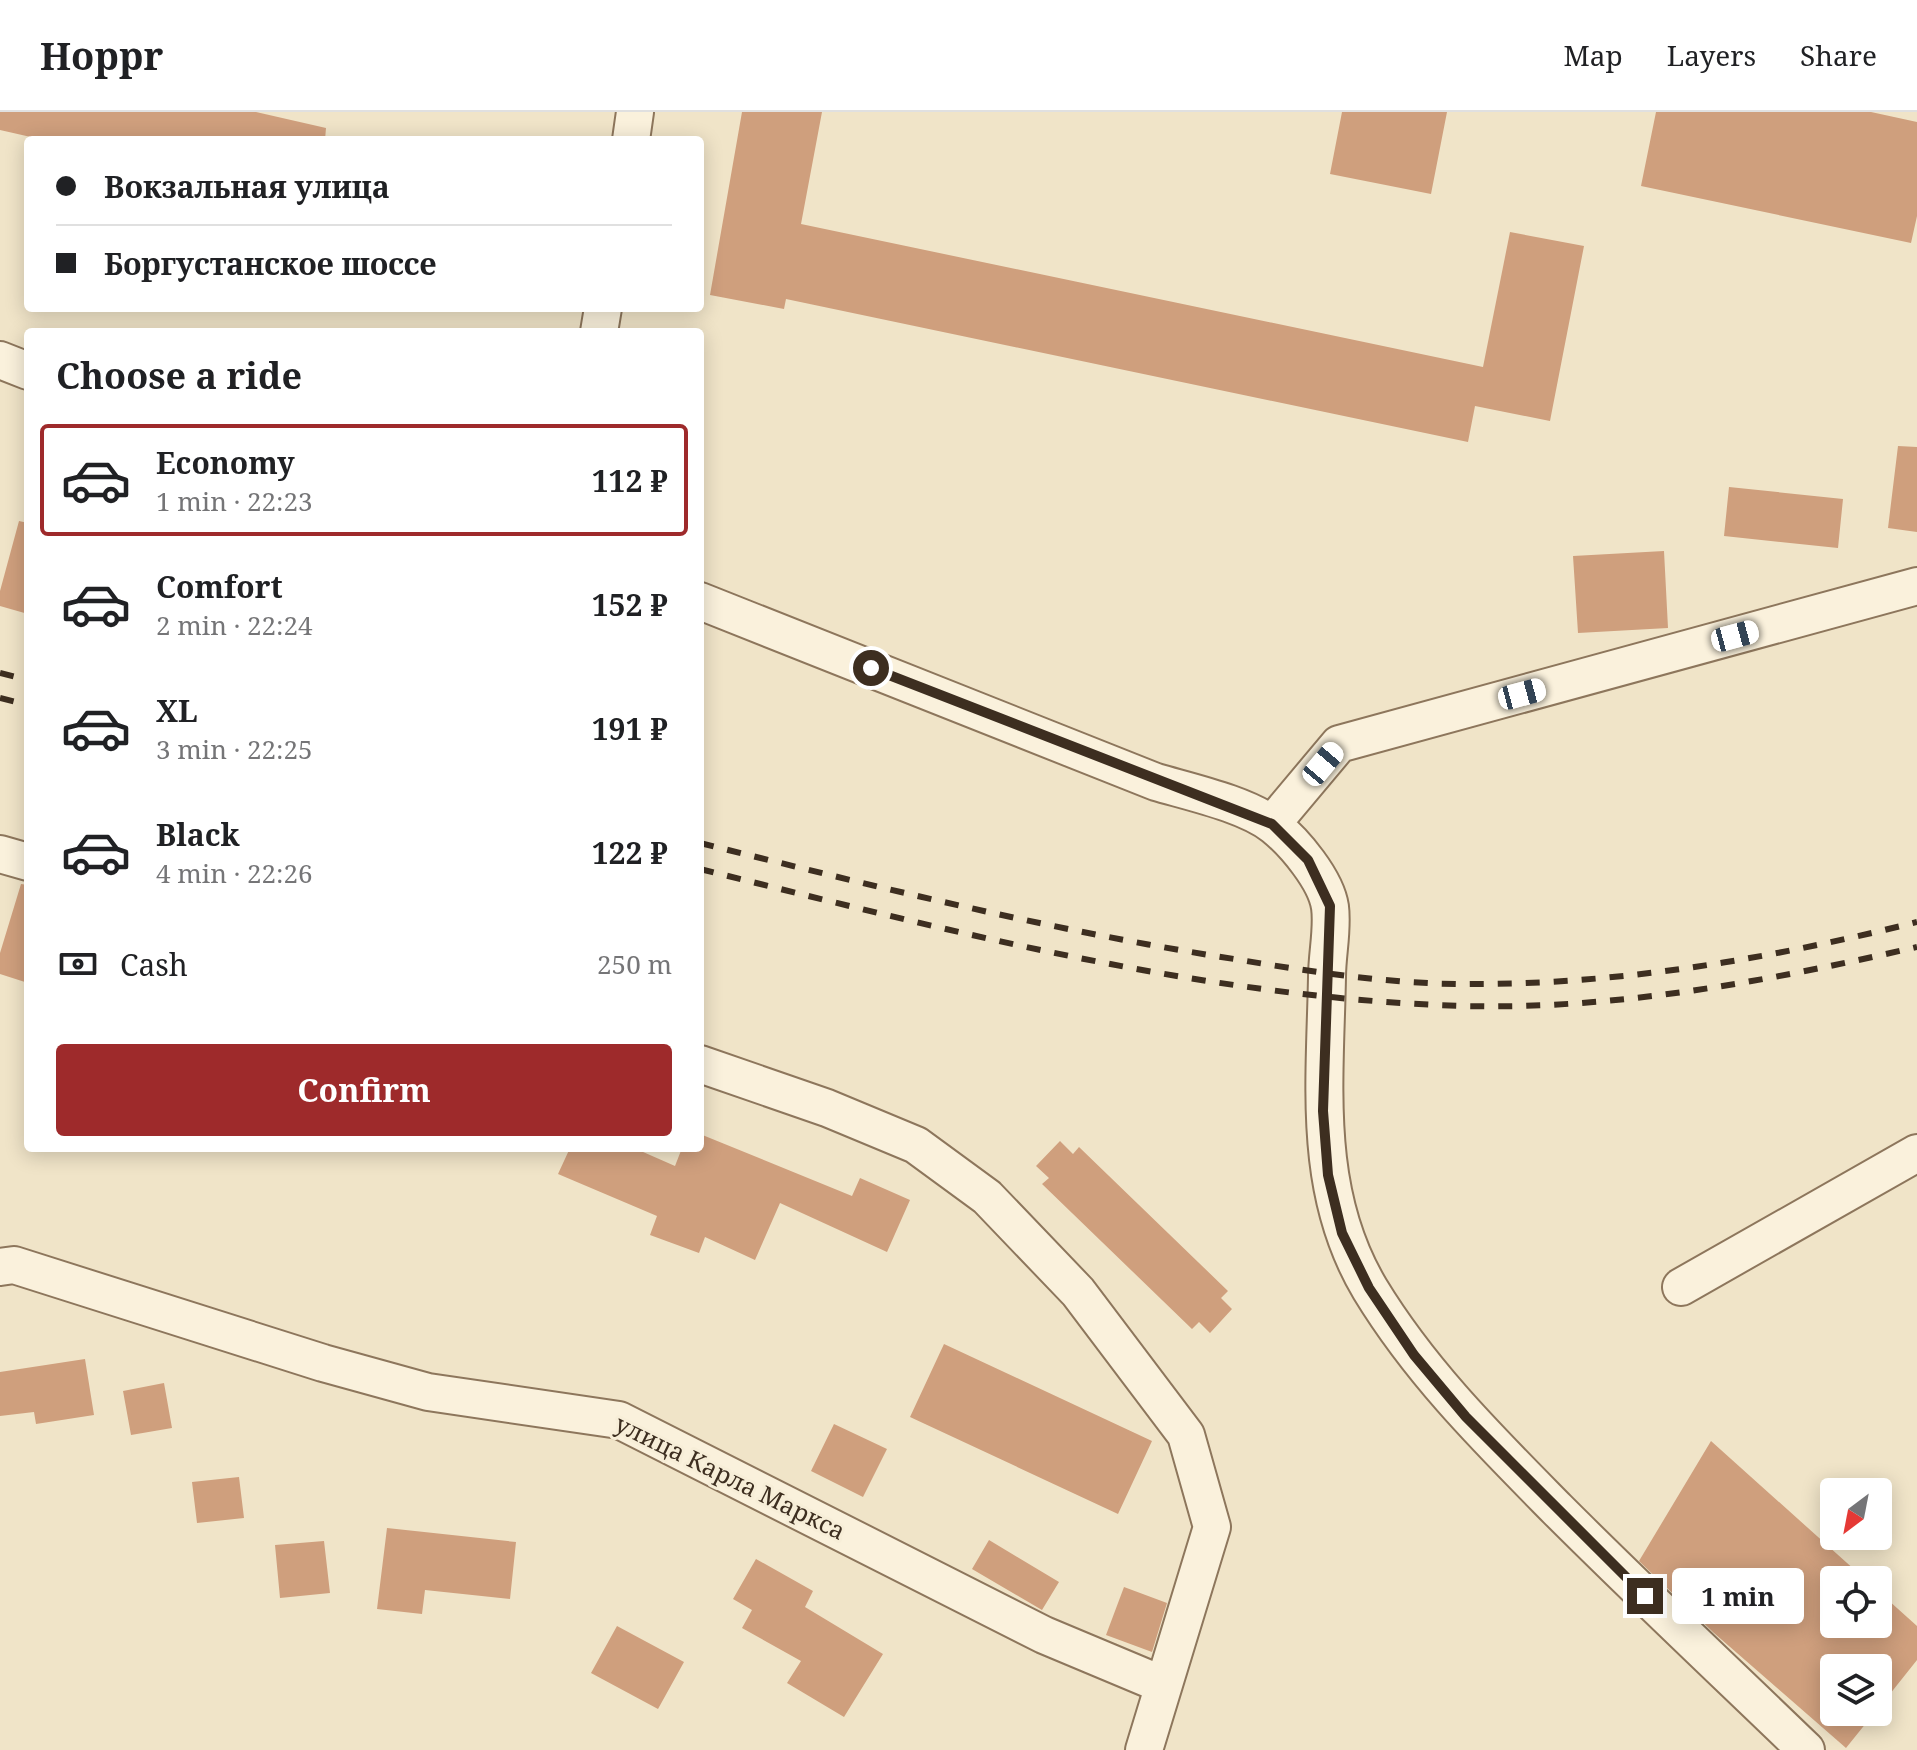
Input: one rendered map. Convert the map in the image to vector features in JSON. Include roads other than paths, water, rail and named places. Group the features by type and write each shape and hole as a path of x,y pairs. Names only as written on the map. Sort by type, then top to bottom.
{"street":[{"path":"632,136 635,112"},
{"path":"0,360 24,369"},
{"path":"0,391 24,384"},
{"path":"1272,824 1339,744 1917,586"},
{"path":"704,603 1272,824 1308,860 1330,906 1323,1111 1328,1175 1342,1233 1369,1288 1414,1355 1466,1417 1622,1574 1806,1750"},
{"path":"0,854 24,861"},
{"path":"704,1065 827,1108 916,1145 987,1197 1078,1292 1186,1435 1212,1527 1161,1684 1144,1750"},
{"path":"1681,1287 1917,1153"},
{"name":"улица Карла Маркса","path":"0,1267 14,1265 323,1363 428,1392 619,1420 1044,1635 1161,1684"}],"railway":[{"path":"0,673 24,679"},
{"path":"0,698 24,704"},
{"path":"704,844 1033,922 1294,969 1415,982 1531,983 1642,974 1808,947 1917,922"},
{"path":"704,870 1078,958 1270,990 1366,1000 1520,1006 1635,998 1748,982 1917,947"}]}
